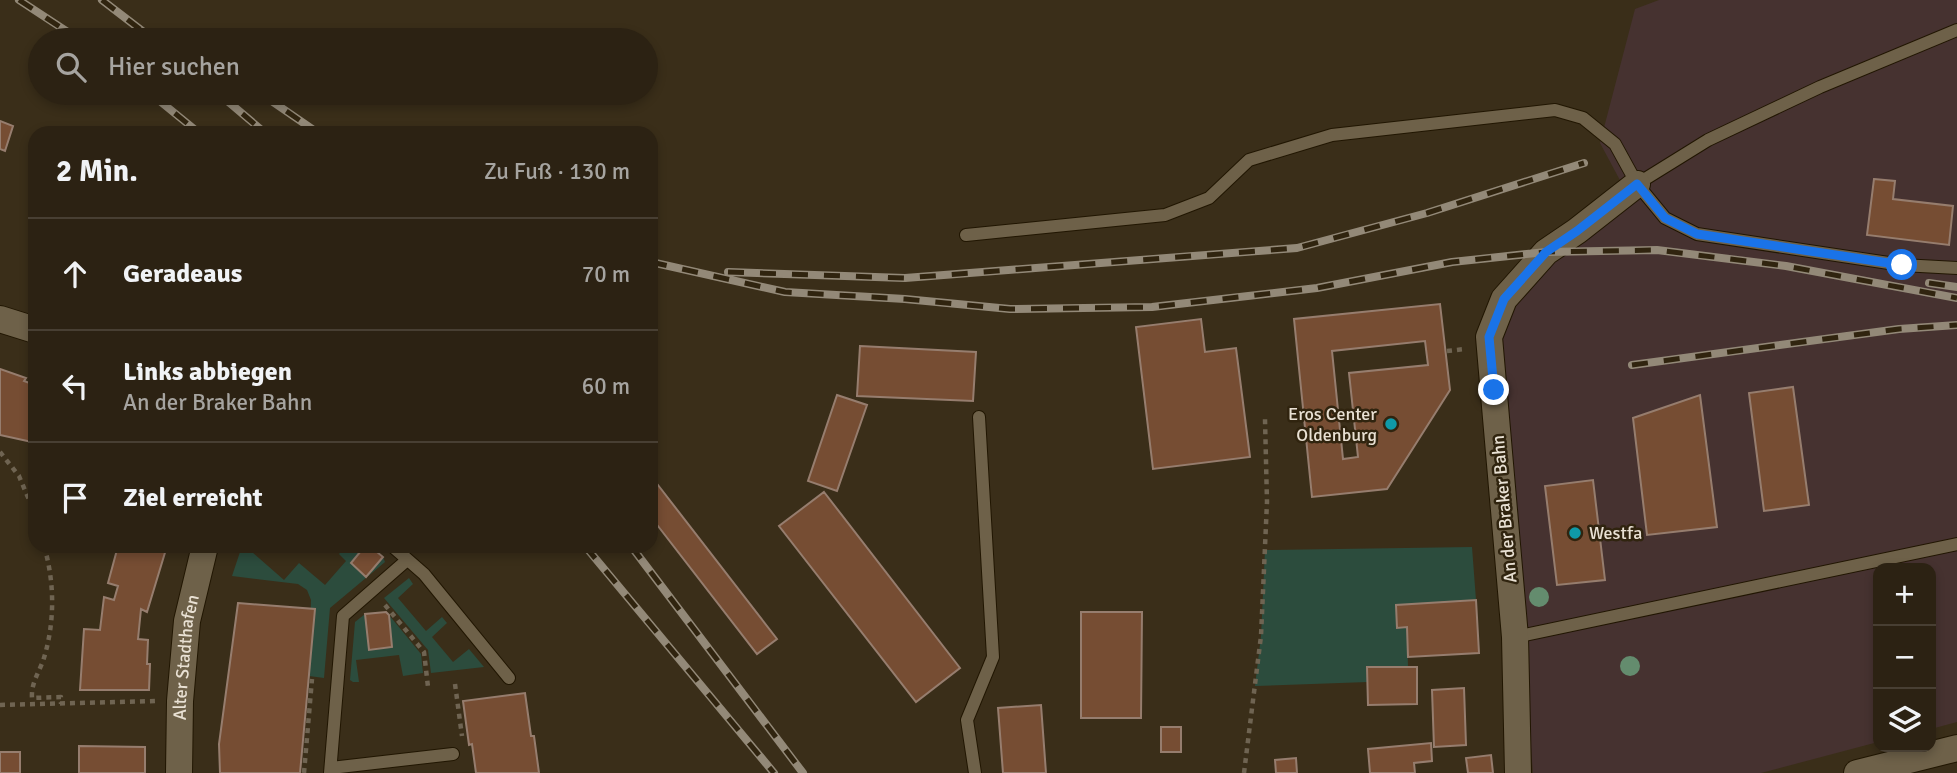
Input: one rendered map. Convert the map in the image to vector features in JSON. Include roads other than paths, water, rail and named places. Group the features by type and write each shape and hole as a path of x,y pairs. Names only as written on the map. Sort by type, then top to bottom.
{"street":[{"name":"An der Braker Bahn","path":"1518,773 1515,637 1489,337 1504,299 1546,252 1637,184"},
{"path":"0,319 28,328"},
{"name":"Alter Stadthafen","path":"179,773 180,701 187,621 203,553"},
{"path":"1857,773 1957,748"}],"lane":[{"path":"1637,184 1708,140 1820,87 1957,30"},
{"path":"966,235 1165,215 1209,198 1248,160 1332,135 1555,110 1583,118 1615,144 1637,184 1665,218 1697,234 1902,265 1957,268"},
{"path":"975,773 967,720 993,657 979,417"},
{"path":"1515,637 1957,544"},
{"path":"400,553 424,573 509,678"},
{"path":"407,560 343,616 330,771 453,754"}],"railway":[{"path":"19,0 62,28"},
{"path":"102,0 138,28"},
{"path":"165,105 190,126"},
{"path":"232,105 257,126"},
{"path":"277,105 308,126"},
{"path":"728,272 905,278 1297,248 1427,213 1584,163"},
{"path":"658,264 785,292 1010,309 1152,307 1317,288 1452,262 1546,252 1657,250 1786,266 1957,298"},
{"path":"1929,283 1957,287"},
{"path":"1632,365 1899,329 1957,325"},
{"path":"591,553 774,773"},
{"path":"636,553 803,773"}],"place":[{"name":"Eros Center Oldenburg","path":"1391,424"},
{"name":"Westfa","path":"1575,533"}]}
